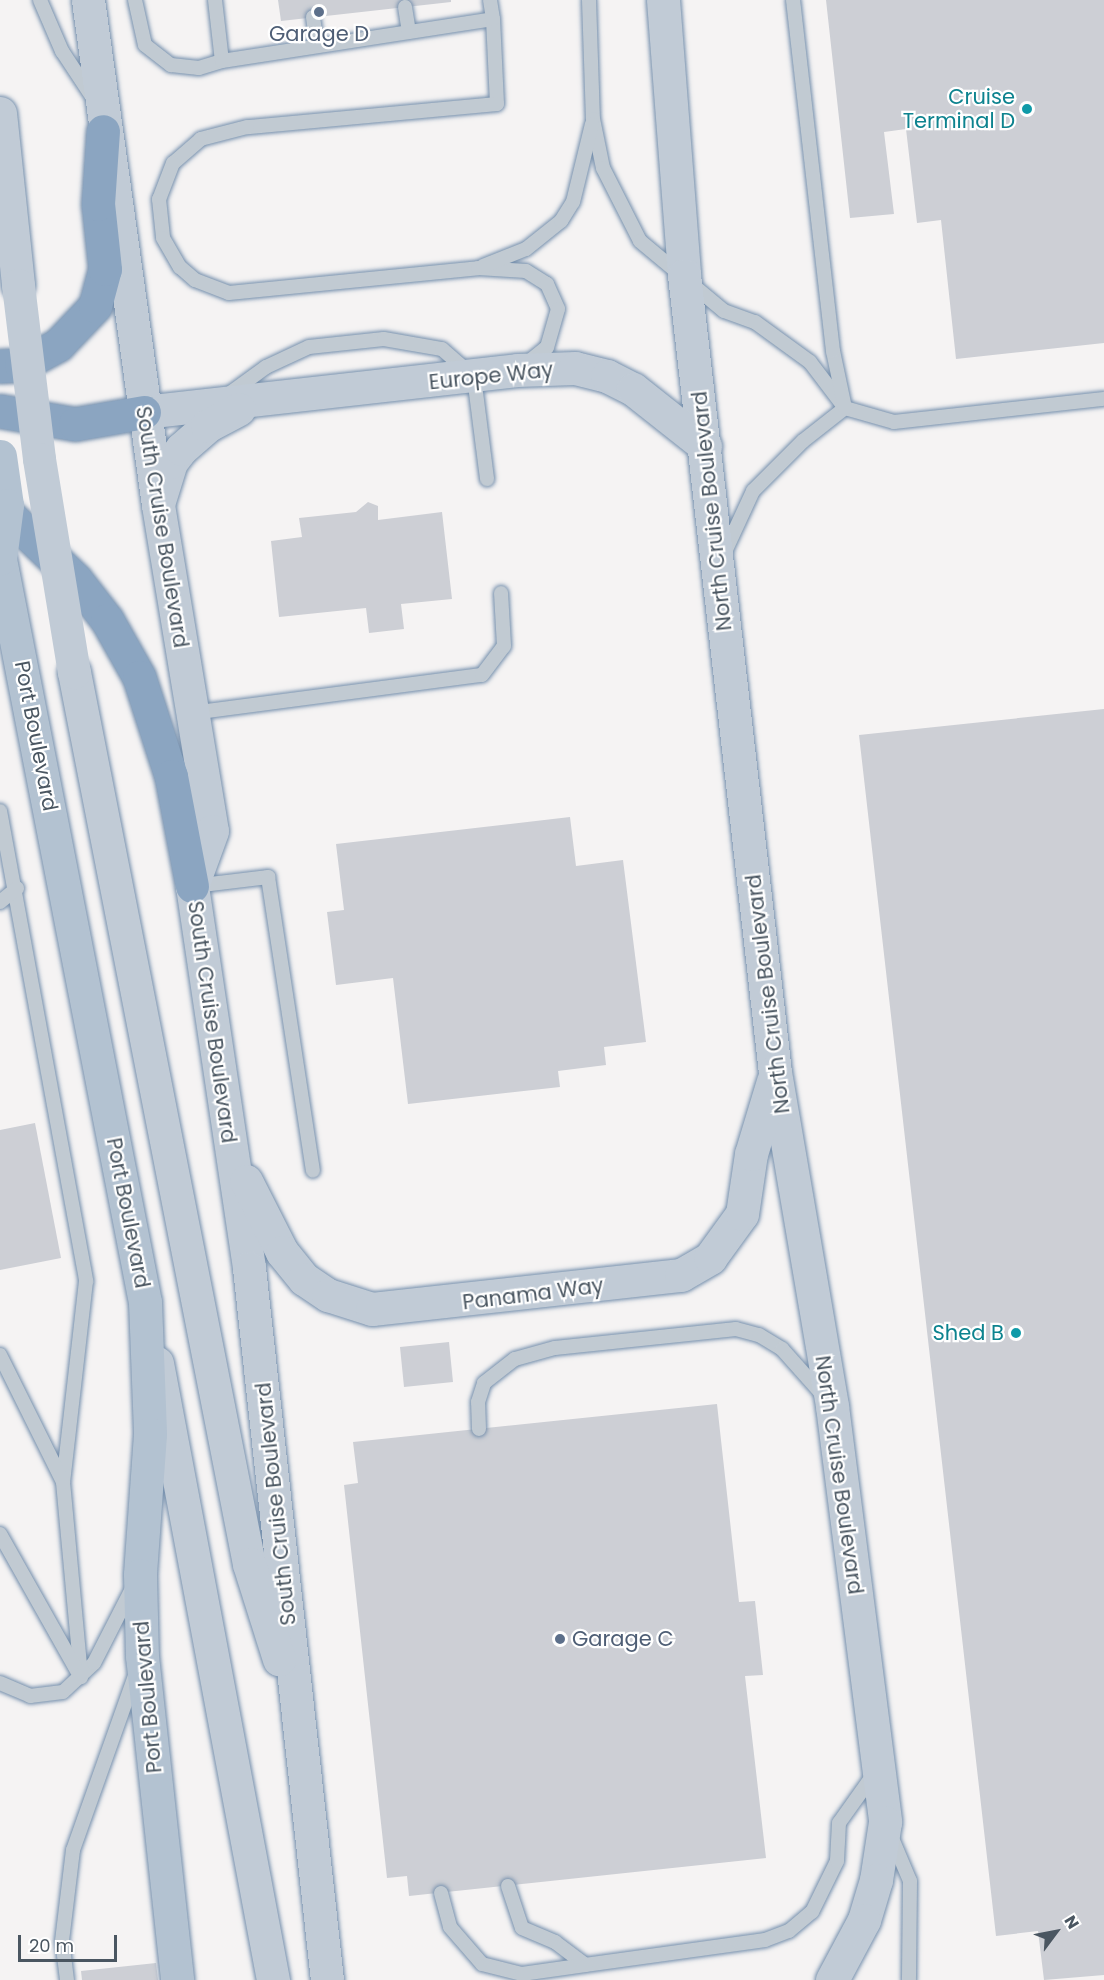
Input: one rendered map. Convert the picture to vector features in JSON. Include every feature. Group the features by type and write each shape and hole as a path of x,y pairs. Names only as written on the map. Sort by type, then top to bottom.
{"highway":[{"path":"0,366 21,365 58,345 95,306 105,269 98,204 102,120"},
{"path":"0,411 75,424 144,412"},
{"path":"0,507 76,580 107,620 139,677 168,765 192,886"}],"main road":[{"name":"Port Boulevard","path":"0,456 7,506 0,559 145,1302 150,1434 140,1575 142,1656 177,1980"}],"street":[{"name":"South Cruise Boulevard","path":"88,0 102,120 120,210 144,412 190,713 212,831 192,886 231,1153 328,1978"},
{"name":"North Cruise Boulevard","path":"663,0 684,274 775,1072 832,1406 876,1771 885,1822"},
{"path":"0,112 39,459 74,672 249,1564 299,1721"},
{"name":"Europe Way","path":"144,412 474,377 517,370 575,368 607,376 646,397 705,446"},
{"path":"158,505 171,462 181,449 207,426 254,401"},
{"name":"Panama Way","path":"231,1153 282,1252 304,1279 348,1302 372,1309 413,1308 650,1281 681,1275 710,1258 742,1214 751,1154 775,1072"},
{"path":"145,1302 273,1980"},
{"path":"832,1980 864,1920 876,1880 885,1822"}],"lane":[{"path":"40,0 62,51 102,120"},
{"path":"135,0 145,45 171,64 199,68 222,61 493,19"},
{"path":"215,0 222,61"},
{"path":"490,0 497,104 220,131 201,139 173,163 159,199 163,238 180,267 195,280 229,293 478,268 526,271 555,295 558,322 547,346 517,370"},
{"path":"589,0 593,119 603,168 621,210 640,241 684,274 724,311 755,322 810,362 845,408 894,422 1104,399"},
{"path":"793,0 833,351 845,408"},
{"path":"405,7 409,32"},
{"path":"313,17 317,46"},
{"path":"478,268 526,249 561,221 573,202 593,119"},
{"path":"213,406 292,353 340,342 416,341 442,349 474,377 487,479"},
{"path":"718,569 753,491 803,441 845,408"},
{"path":"190,713 482,675 504,646 501,593"},
{"path":"0,810 17,888 86,1281 63,1482 81,1677"},
{"path":"192,886 268,876 313,1171"},
{"path":"0,902 17,888"},
{"path":"479,1429 478,1402 484,1383 515,1359 555,1348 736,1329 759,1335 782,1349 832,1406"},
{"path":"0,1355 63,1482"},
{"path":"0,1534 81,1677"},
{"path":"0,1683 30,1696 63,1692 94,1663 140,1575"},
{"path":"67,1980 62,1941 73,1850 142,1656"},
{"path":"441,1893 450,1927 482,1964 522,1974 765,1940 789,1931 812,1912 824,1892 837,1861 839,1823 876,1771"},
{"name":"North Cruise Boulevard","path":"885,1822 910,1881 909,1980"},
{"path":"507,1886 522,1928 555,1942 585,1965"}],"building":[{"name":"Garage D","path":"278,0 451,0 451,2 281,21"},
{"name":"Cruise Terminal D","path":"826,0 1104,0 1104,343 956,359 941,220 917,223 906,129 884,132 894,214 850,218"},
{"path":"368,502 378,506 378,520 442,512 452,599 401,604 404,629 369,633 366,608 279,617 271,541 302,537 299,518 356,512"},
{"name":"Shed B","path":"1104,709 1104,1975 1044,1980 1038,1931 996,1936 859,735"},
{"path":"570,817 576,866 623,860 646,1042 604,1047 606,1065 558,1071 560,1087 408,1104 393,978 336,985 327,912 344,910 336,844"},
{"path":"35,1123 61,1258 0,1270 0,1130"},
{"path":"449,1342 453,1382 404,1387 400,1347"},
{"name":"Garage C","path":"717,1404 739,1602 755,1601 763,1675 745,1676 766,1858 409,1896 407,1876 387,1878 344,1485 358,1483 353,1442"},
{"path":"156,1963 158,1980 82,1980 81,1971"}],"place":[{"name":"Garage D","path":"319,12"},
{"name":"Cruise Terminal D","path":"1027,109"},
{"name":"Shed B","path":"1016,1333"},
{"name":"Garage C","path":"560,1639"}]}
